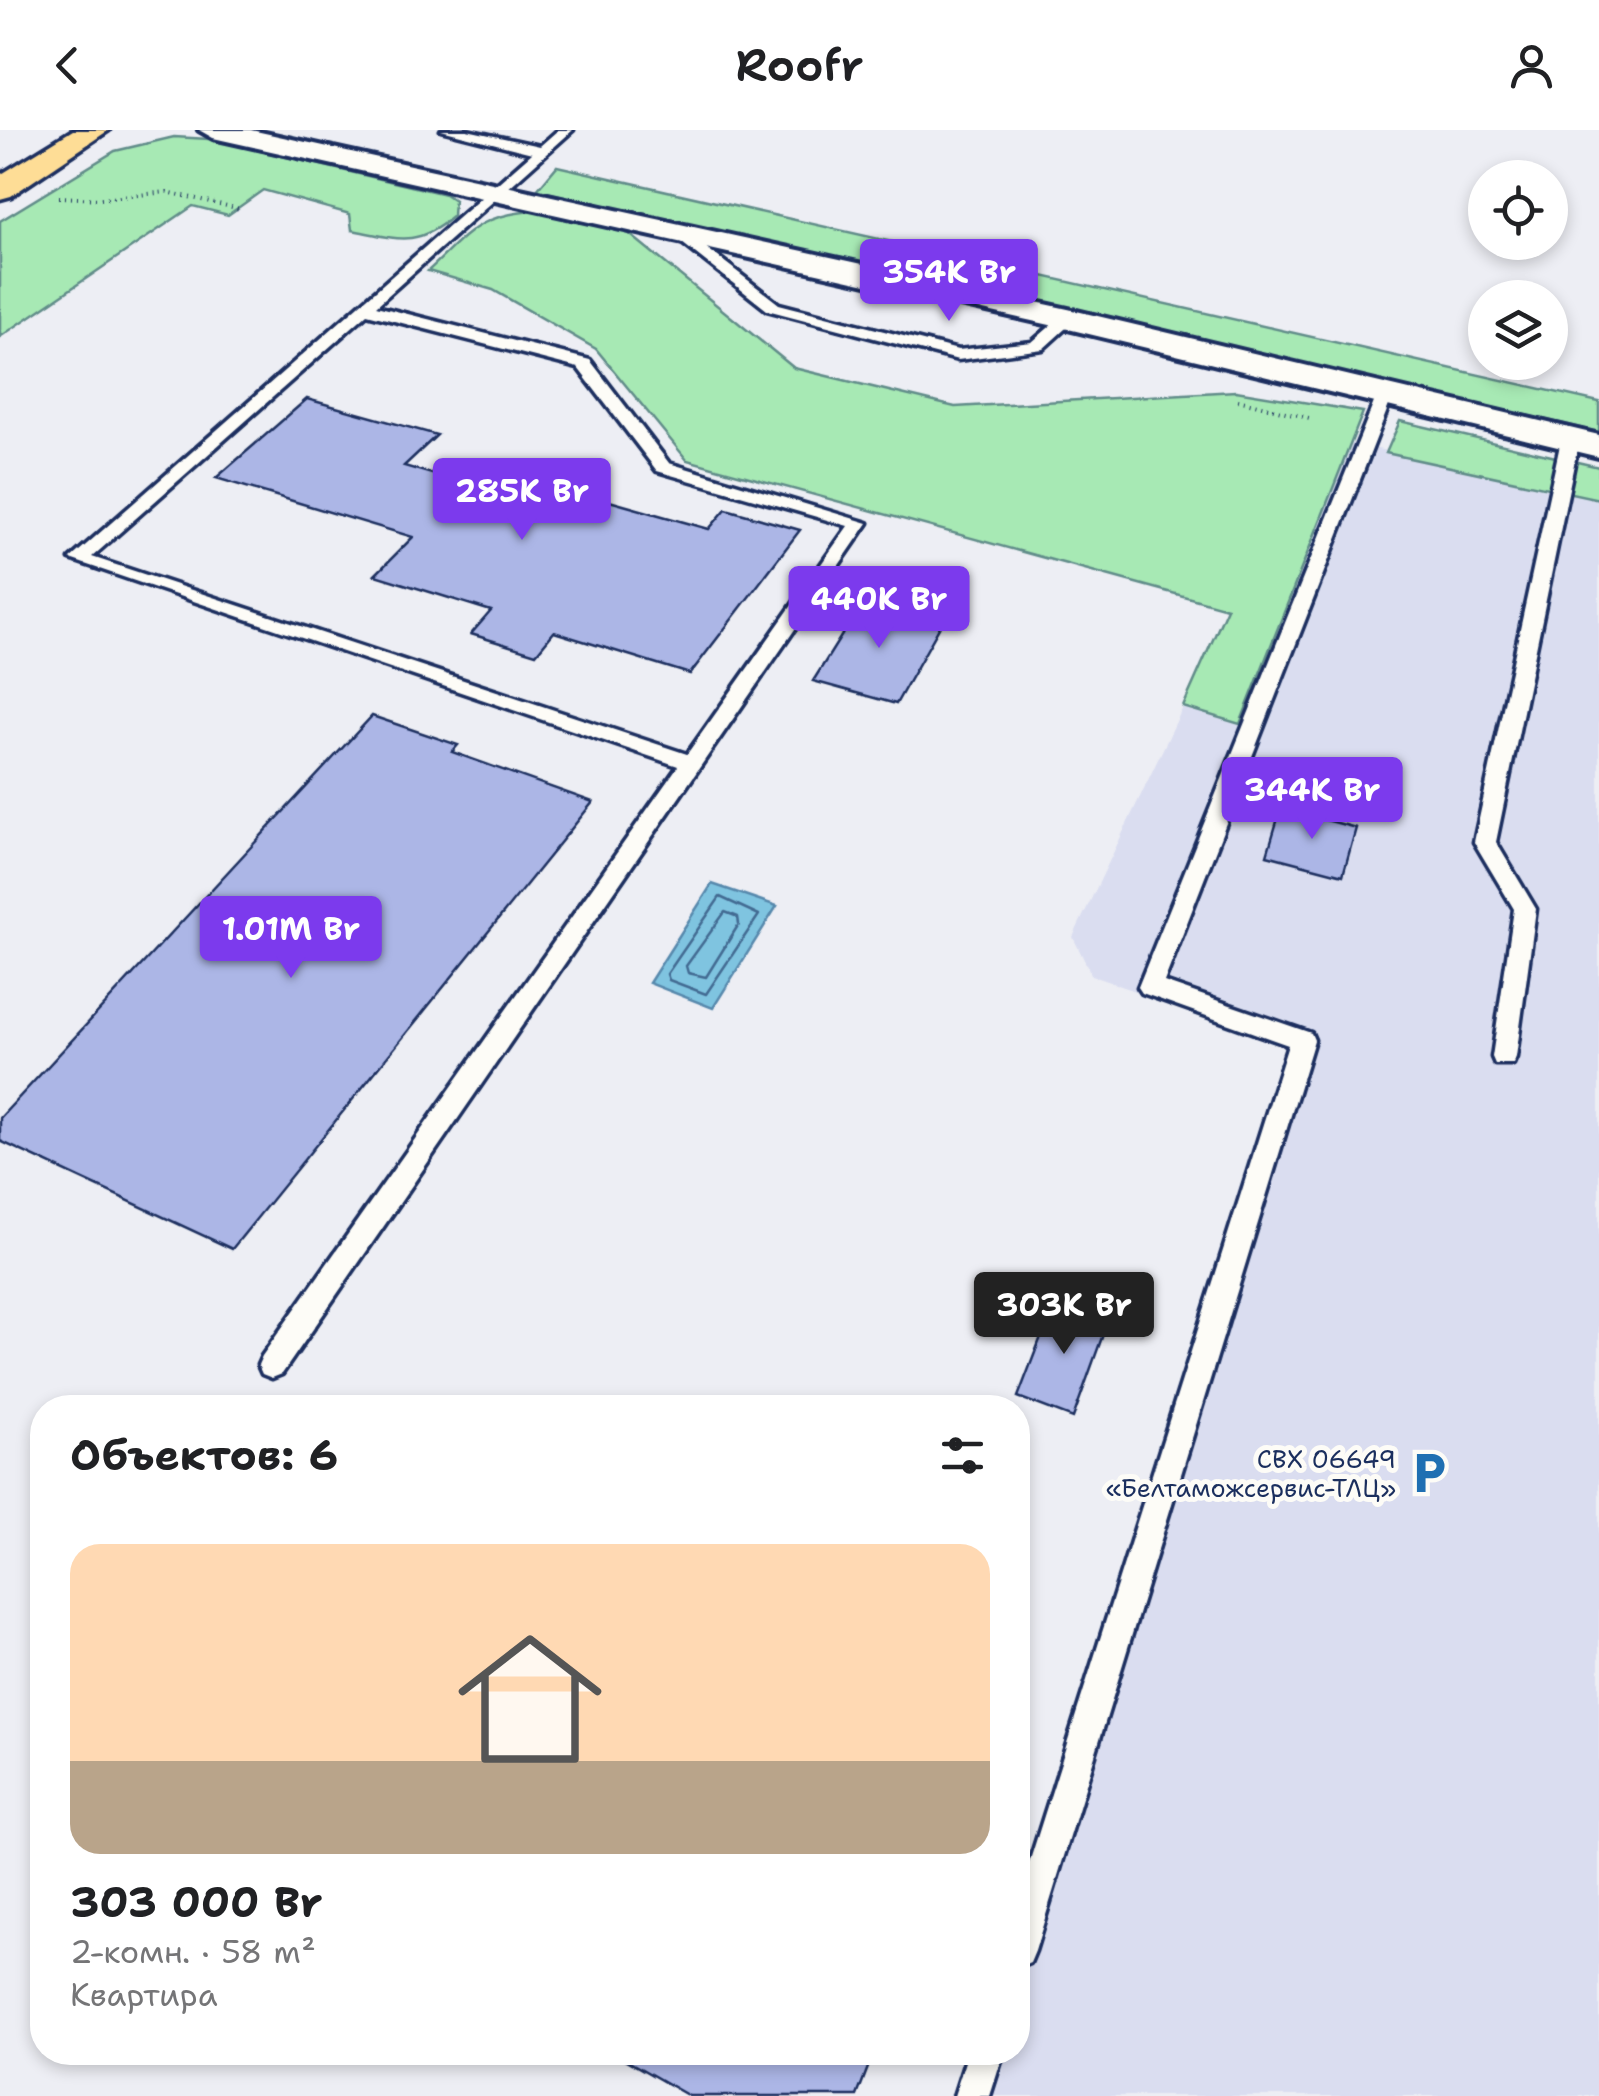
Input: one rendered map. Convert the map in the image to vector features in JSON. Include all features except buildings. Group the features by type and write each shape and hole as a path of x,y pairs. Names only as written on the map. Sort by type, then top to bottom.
{"highway":[{"path":"4,186 47,130"},
{"path":"4,186 94,130"}],"street":[{"path":"213,130 1068,320 1584,443"}],"lane":[{"path":"448,130 540,150"},
{"path":"566,130 78,559 688,762"},
{"path":"678,232 773,307 958,355 1037,346 1068,320"},
{"path":"272,1365 688,762 859,523 663,467 584,364 364,308"},
{"path":"1030,1912 1302,1040 1150,986 1385,395"},
{"path":"1504,1057 1526,908 1485,842 1584,443"},
{"path":"972,2096 982,2065"}],"path":[{"path":"4,186 63,198 100,199 167,192 240,209"}],"shaded area":[{"path":"1351,443 1599,499 1599,2096 955,2096 965,2065 1030,2065 1030,1861 1289,1044 1092,976 1073,937 1183,707 1240,723"}],"green space":[{"path":"174,137 209,139 445,194 454,200 453,216 428,233 394,238 352,230 350,214 263,190 228,215 193,206 0,337 0,221 115,151"},
{"path":"557,166 1468,372 1468,380 1502,380 1599,402 1599,432 537,190"},
{"path":"537,211 627,232 794,368 955,407 1236,391 1363,412 1240,724 1183,707 1227,608 687,460 596,349 493,290 428,271 487,221"},
{"path":"1400,421 1599,467 1599,499 1386,453"}],"water":[{"path":"712,884 777,906 713,1008 649,983"}],"place":[{"name":"СВХ 06649 «Белтаможсервис-ТЛЦ»","path":"1429,1473"}]}
